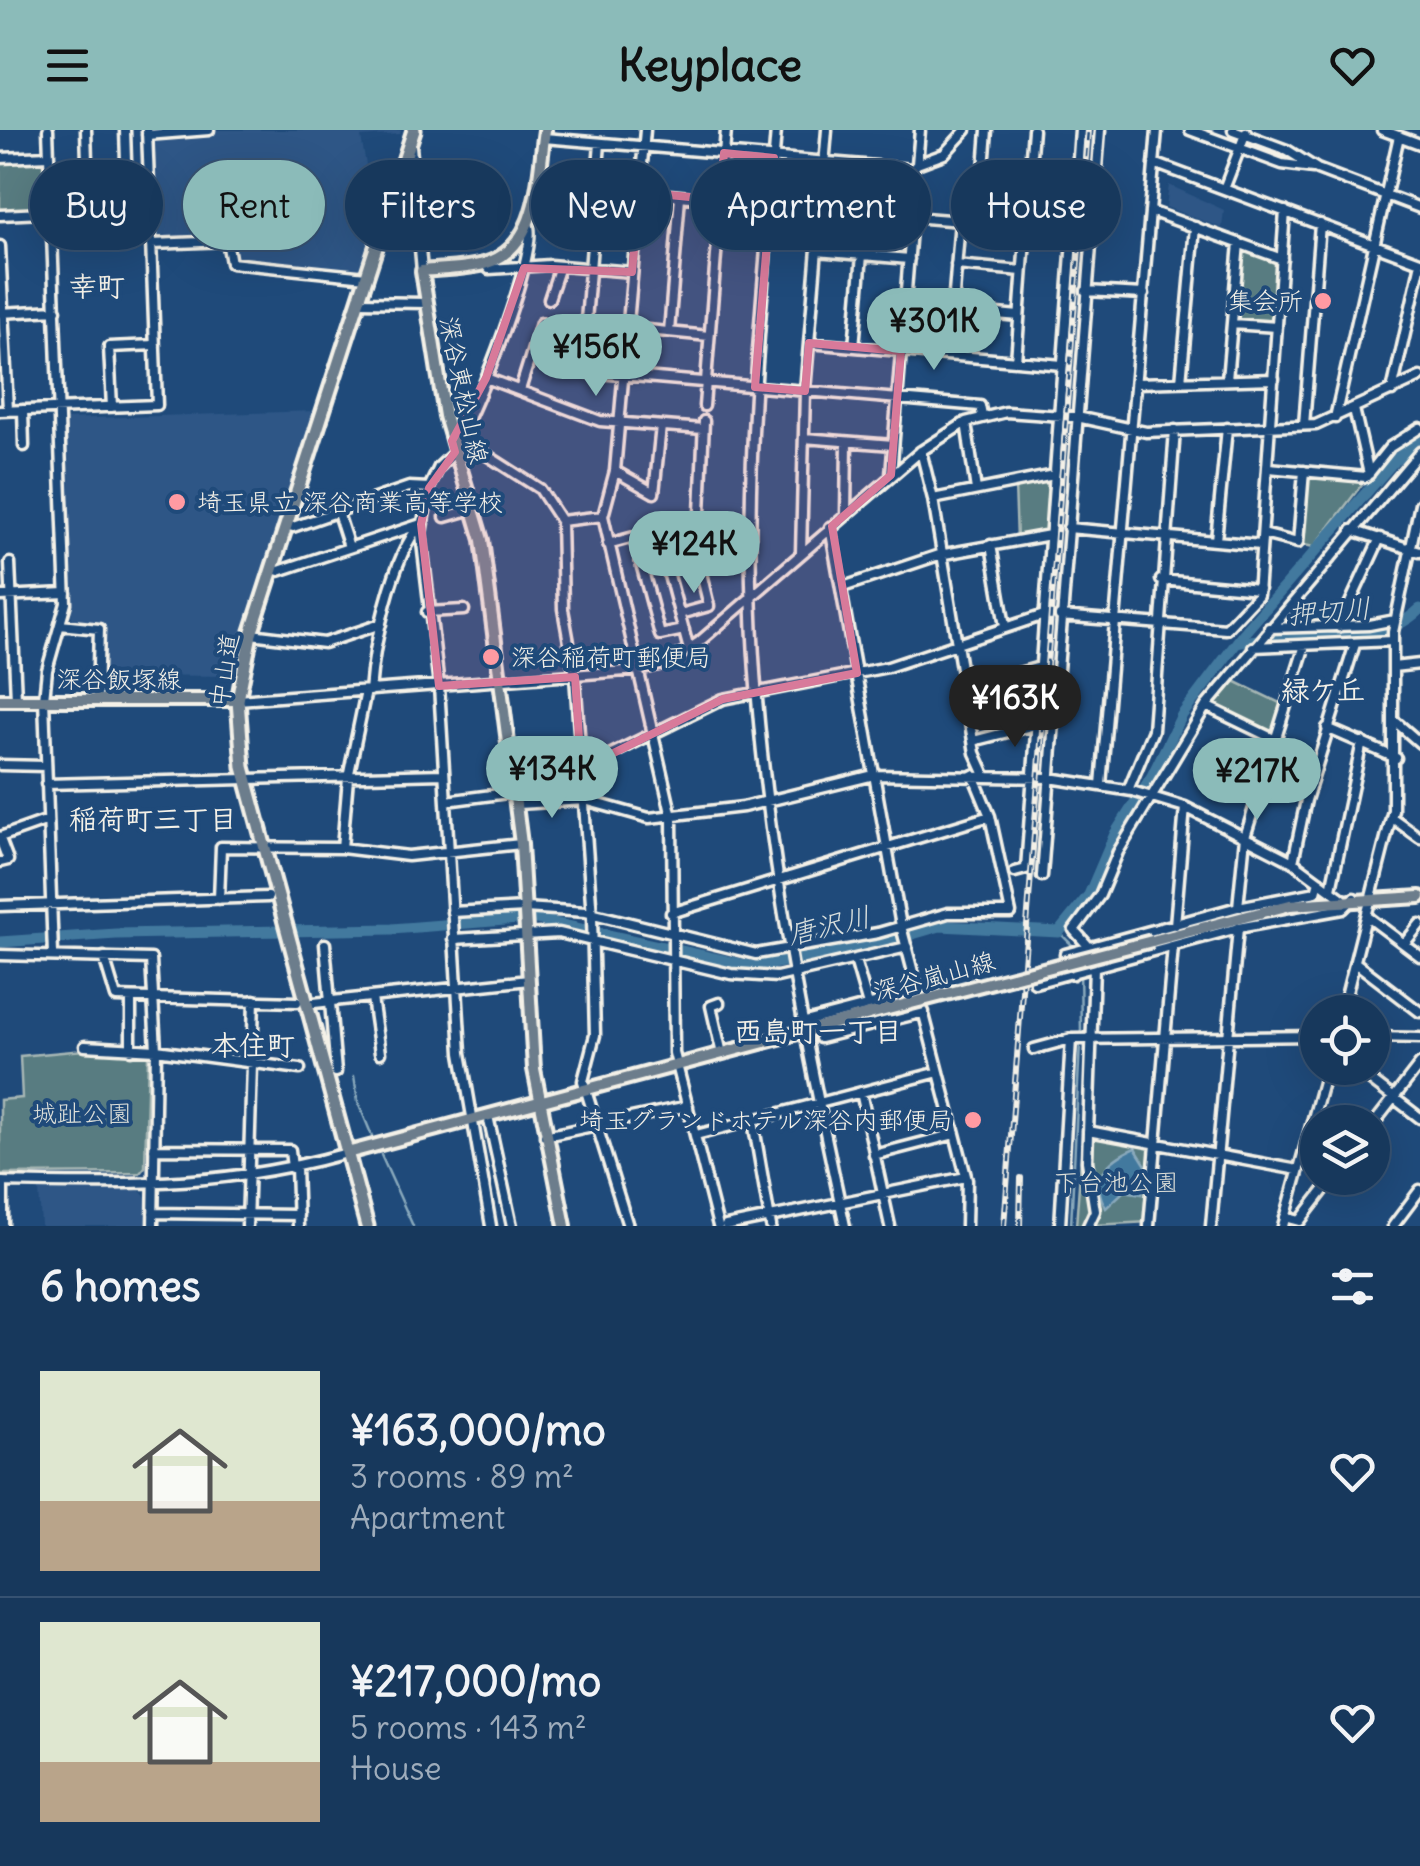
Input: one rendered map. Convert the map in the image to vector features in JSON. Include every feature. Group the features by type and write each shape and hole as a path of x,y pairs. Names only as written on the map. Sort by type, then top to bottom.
{"highway":[{"name":"中山道","path":"366,1226 246,780 238,700 250,634 411,133"}],"main road":[{"path":"422,271 484,264 508,251 528,224 544,134"},
{"name":"深谷東松山線","path":"422,271 456,444 482,540 503,681 521,844 526,932"},
{"name":"深谷飯塚線","path":"0,700 238,700"},
{"name":"深谷嵐山線","path":"347,1152 722,1054 806,1026 888,1009 1290,906 1348,898 1420,896"},
{"path":"526,932 539,1102 565,1226"}],"street":[{"path":"48,130 49,160"},
{"path":"86,130 87,160"},
{"path":"124,130 125,160"},
{"path":"148,160 147,133 208,130"},
{"path":"642,160 645,130"},
{"path":"723,160 726,130"},
{"path":"776,130 755,386 751,595 757,693 792,947 845,1226"},
{"path":"824,160 827,130"},
{"path":"915,160 920,130"},
{"path":"929,160 944,154 966,130"},
{"path":"985,160 987,130"},
{"path":"1030,160 1033,130"},
{"path":"1078,160 1080,130"},
{"path":"1042,876 1100,130"},
{"path":"1101,786 1157,130"},
{"path":"1190,130 1282,164 1318,169"},
{"path":"1234,130 1287,150 1318,169 1420,208"},
{"path":"1382,130 1420,144"},
{"path":"1224,189 1246,132"},
{"path":"411,133 422,271"},
{"path":"544,134 600,143 799,160"},
{"path":"1335,418 1399,136"},
{"path":"582,372 600,143"},
{"path":"0,158 49,156"},
{"path":"1154,164 1420,264 1392,390"},
{"path":"671,196 691,198"},
{"path":"669,332 680,197"},
{"path":"1150,211 1282,259"},
{"path":"1060,616 1226,629 1258,595 1285,212"},
{"path":"0,215 30,214"},
{"path":"342,848 348,778 381,624 397,574 421,524 429,488 456,444 486,378 524,268 532,228 528,224"},
{"path":"1304,426 1320,224"},
{"path":"1181,382 1195,227"},
{"path":"163,244 227,241 231,263 366,277"},
{"path":"1228,380 1238,244"},
{"path":"0,246 4,410 157,404 152,250"},
{"path":"53,250 66,593 44,699 53,952"},
{"path":"634,250 615,471 603,516 656,732 672,817 677,1066 722,1226 769,1222 840,1202 966,1176"},
{"path":"704,406 716,250"},
{"path":"890,475 910,250"},
{"path":"948,355 957,250"},
{"path":"1016,361 1024,250"},
{"path":"1015,872 1025,872 1071,250"},
{"path":"800,553 805,391 817,252 909,259"},
{"path":"854,348 862,255"},
{"path":"484,264 489,269 560,266 632,272"},
{"path":"956,265 1022,271"},
{"path":"550,299 560,266"},
{"path":"1086,290 1144,294"},
{"path":"358,302 426,303"},
{"path":"1,313 56,310"},
{"path":"952,310 1019,316"},
{"path":"520,390 542,323"},
{"path":"1232,324 1277,327"},
{"path":"627,328 709,336"},
{"path":"810,344 1062,365"},
{"path":"112,407 109,347 155,346"},
{"path":"531,358 562,370 980,406 982,416"},
{"path":"486,378 600,420 660,426 704,425 700,513"},
{"path":"238,700 574,676 639,670 667,663 689,650 920,451 982,416 1024,411 1133,429 1304,426 1335,418 1420,378"},
{"path":"1136,383 1274,379"},
{"path":"23,410 24,446"},
{"path":"1354,410 1369,474"},
{"path":"966,422 976,490"},
{"path":"615,471 656,494 660,426"},
{"path":"1216,540 1227,428"},
{"path":"1269,468 1366,477 1390,447 1420,428"},
{"path":"1130,790 1152,730 1164,536 1176,430"},
{"path":"804,438 894,445"},
{"path":"846,515 847,442"},
{"path":"456,444 540,489 560,521 563,609 574,676 592,916 596,1025 583,1074 594,1125 613,1169 628,1226"},
{"path":"920,451 933,499 939,555 973,741 986,775"},
{"path":"1090,948 1074,930 1100,895 1118,852 1176,749 1257,642 1420,452"},
{"path":"1262,534 1298,543 1304,472"},
{"path":"933,499 1054,475"},
{"path":"286,525 293,528 409,487 429,488"},
{"path":"1347,995 1391,818 1396,758 1394,629 1420,504"},
{"path":"445,517 473,509"},
{"path":"338,513 349,547"},
{"path":"560,521 603,516"},
{"path":"272,569 279,571 421,524"},
{"path":"421,524 427,612 438,686 456,987 490,1226"},
{"path":"830,528 901,927 966,1176 966,1226"},
{"path":"1068,528 1262,544"},
{"path":"1352,530 1420,552"},
{"path":"843,587 939,555 1050,535"},
{"path":"608,544 634,537 660,635 684,630"},
{"path":"1339,627 1380,538"},
{"path":"640,559 694,544 709,606 680,614"},
{"path":"991,545 1005,626"},
{"path":"663,552 689,650"},
{"path":"10,563 16,699"},
{"path":"1161,580 1258,588"},
{"path":"0,596 66,593"},
{"path":"427,612 464,610"},
{"path":"581,769 723,698 857,673 1044,615"},
{"path":"250,634 324,643 381,624"},
{"path":"60,625 100,629 96,700"},
{"path":"1269,628 1394,629"},
{"path":"1257,642 1305,646 1355,644 1394,629"},
{"path":"1294,862 1306,800 1355,644"},
{"path":"1238,907 1245,837 1305,646"},
{"path":"1393,667 1420,664"},
{"path":"964,688 1040,667"},
{"path":"1206,706 1276,740"},
{"path":"1396,722 1420,743"},
{"path":"973,741 1035,725"},
{"path":"1327,728 1396,758"},
{"path":"1330,889 1362,742"},
{"path":"0,765 46,766"},
{"path":"46,784 444,774"},
{"path":"446,801 585,800 650,818 770,802 874,774 1050,778 1130,790 1185,808 1294,862 1348,898 1343,909 1238,928 1035,983"},
{"path":"452,914 525,910 592,916 740,953 762,953 901,927 948,913 1011,913 990,816 973,775"},
{"path":"1175,924 1185,808"},
{"path":"671,913 990,816"},
{"path":"1391,818 1419,834"},
{"path":"0,862 8,860 0,838 48,820"},
{"path":"219,899 220,846 342,848 408,856 521,844"},
{"path":"1073,974 1065,954 1238,907 1316,892 1320,881"},
{"path":"0,906 268,897"},
{"path":"1368,917 1420,956"},
{"path":"1404,944 1420,924"},
{"path":"1211,1226 1238,928"},
{"path":"453,938 559,933 746,976 797,973 906,945"},
{"path":"1139,934 1140,957"},
{"path":"325,944 336,1072"},
{"path":"1149,1226 1173,946"},
{"path":"0,956 53,952 151,959 156,1050 153,1226"},
{"path":"104,957 116,998 297,1002"},
{"path":"855,960 868,1005"},
{"path":"1356,963 1420,1012"},
{"path":"1088,1226 1095,1211 1087,1166 1094,968"},
{"path":"806,1026 868,1005 970,979"},
{"path":"314,1002 529,980"},
{"path":"131,998 131,1050"},
{"path":"372,998 380,1053"},
{"path":"247,1226 254,1000"},
{"path":"719,1003 711,1006 722,1054"},
{"path":"820,1038 924,1012"},
{"path":"1034,1049 1072,1039 1300,1036"},
{"path":"1390,1037 1420,1038"},
{"path":"1060,1226 1072,1039"},
{"path":"85,1046 156,1050 300,1069"},
{"path":"1388,1105 1420,1064"},
{"path":"696,1135 938,1072"},
{"path":"1320,1195 1300,1221 1284,1222 1321,1085"},
{"path":"1377,1085 1420,1118"},
{"path":"861,1092 890,1226"},
{"path":"545,1136 688,1106"},
{"path":"488,1116 512,1226"},
{"path":"753,1121 769,1222"},
{"path":"1088,1130 1298,1170"},
{"path":"874,1155 955,1134"},
{"path":"154,1149 290,1150 298,1226"},
{"path":"3,1226 2,1182 154,1183 250,1176 347,1152"},
{"path":"1393,1226 1420,1190"},
{"path":"153,1213 298,1215"}],"highlighted area":[{"path":"724,153 774,158 755,387 805,391 809,343 901,351 891,475 832,526 857,673 723,699 581,769 575,677 439,686 421,524 429,488 455,452 452,441 486,378 524,268 632,272 639,192 720,200"}],"shaded area":[{"path":"212,130 401,130 400,134 361,137 365,160 345,160 345,250 369,250 361,273 238,261 233,257 232,250 325,250 325,160 183,160 183,238 163,239 163,160 151,160 150,140 211,134"},
{"path":"1169,185 1224,210 1222,228 1166,207"},
{"name":"埼玉県立 深谷商業高等学校","path":"316,411 231,676 99,675 102,627 72,623 64,419"},
{"path":"1135,1148 1147,1167 1142,1194 1124,1191 1106,1208 1100,1179 1116,1158"},
{"path":"39,1190 140,1191 146,1197 145,1226 41,1226"}],"green space":[{"path":"0,162 30,162 30,209 0,210"},
{"path":"1239,243 1282,259 1277,327 1232,324"},
{"path":"1305,474 1366,479 1314,547 1300,544"},
{"path":"1052,478 1049,533 1017,539 1015,485"},
{"path":"1230,679 1284,705 1274,736 1210,705"},
{"name":"城趾公園","path":"84,1050 148,1055 145,1167 140,1173 0,1174 0,1100 22,1098 20,1056"},
{"name":"下台池公園","path":"1083,1131 1157,1143 1149,1222 1076,1226"}],"waterway":[{"name":"唐沢川","path":"0,942 116,934 392,929 531,918 755,967 881,943 940,926 1059,932 1089,895 1115,834 1152,776 1182,715 1244,633 1393,462 1420,440"},
{"name":"押切川","path":"1237,643 1380,632 1420,609"},
{"path":"1059,932 1074,947"},
{"path":"1080,963 1081,1035"},
{"path":"1071,1226 1080,1043"},
{"path":"354,1076 358,1102 372,1136"},
{"path":"381,1155 413,1226"}],"railway":[{"path":"1004,1226 1088,130"},
{"path":"1020,1226 1021,1178"}],"place":[{"name":"集会所","path":"1323,301"},
{"name":"埼玉県立 深谷商業高等学校","path":"177,502"},
{"name":"深谷稲荷町郵便局","path":"491,657"},
{"name":"埼玉グランドホテル深谷内郵便局","path":"973,1120"}],"district":[{"name":"幸町","path":"97,286"},
{"name":"緑ケ丘","path":"1323,690"},
{"name":"稲荷町三丁目","path":"153,819"},
{"name":"西島町一丁目","path":"818,1031"},
{"name":"本住町","path":"253,1045"}]}
